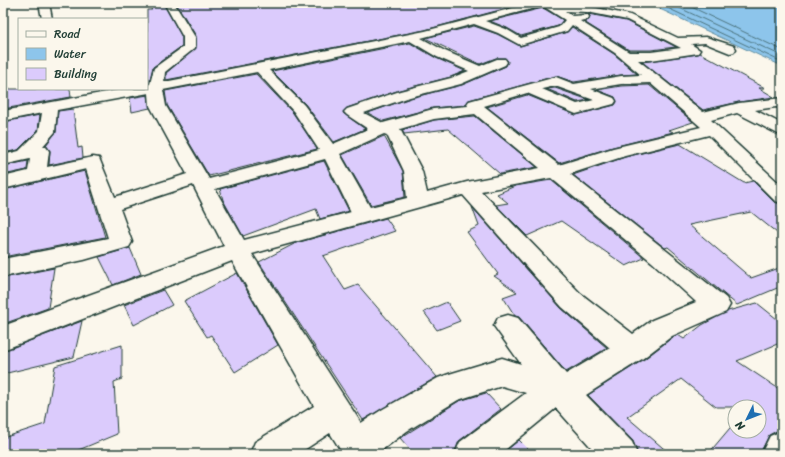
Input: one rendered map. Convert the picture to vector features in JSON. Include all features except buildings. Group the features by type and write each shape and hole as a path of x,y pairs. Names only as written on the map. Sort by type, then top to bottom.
{"street":[{"path":"44,3 47,18"},
{"path":"150,88 159,71 189,48 189,37 169,3"},
{"path":"543,5 544,10 568,22 614,12 597,3"},
{"path":"150,88 260,68 411,37 543,5 587,9 592,12 630,18 694,50 651,56 625,56"},
{"path":"543,5 568,22 625,56 706,124 782,197"},
{"path":"475,21 502,31 520,42 563,29 568,22"},
{"path":"411,37 441,54 480,71"},
{"path":"676,41 706,40 730,49"},
{"path":"418,201 413,171 394,132 372,125 352,112 405,94 456,81 501,62"},
{"path":"260,68 292,98 310,120 331,154 364,216"},
{"path":"575,88 621,80 653,79"},
{"path":"472,454 560,391 632,350 662,328 717,305 660,256 478,109 474,104 528,88 556,81 609,101 576,110 555,99 550,100 528,88"},
{"path":"150,88 158,106 201,181 237,250 350,436 362,450 395,420 449,388 502,372 560,391"},
{"path":"3,116 139,90"},
{"path":"3,338 237,250 467,188 571,168 706,124 739,108 779,102 782,104"},
{"path":"26,154 47,132 50,107"},
{"path":"739,108 782,131"},
{"path":"108,206 201,181 331,154 384,128 433,114 478,109"},
{"path":"3,160 40,151 37,174"},
{"path":"3,183 93,162 120,242 84,252 3,268"},
{"path":"467,188 571,300 632,350"},
{"path":"508,326 560,391 620,454"},
{"path":"268,454 336,411"},
{"path":"778,454 782,448"}],"water":[{"path":"647,3 782,3 782,66"}]}
